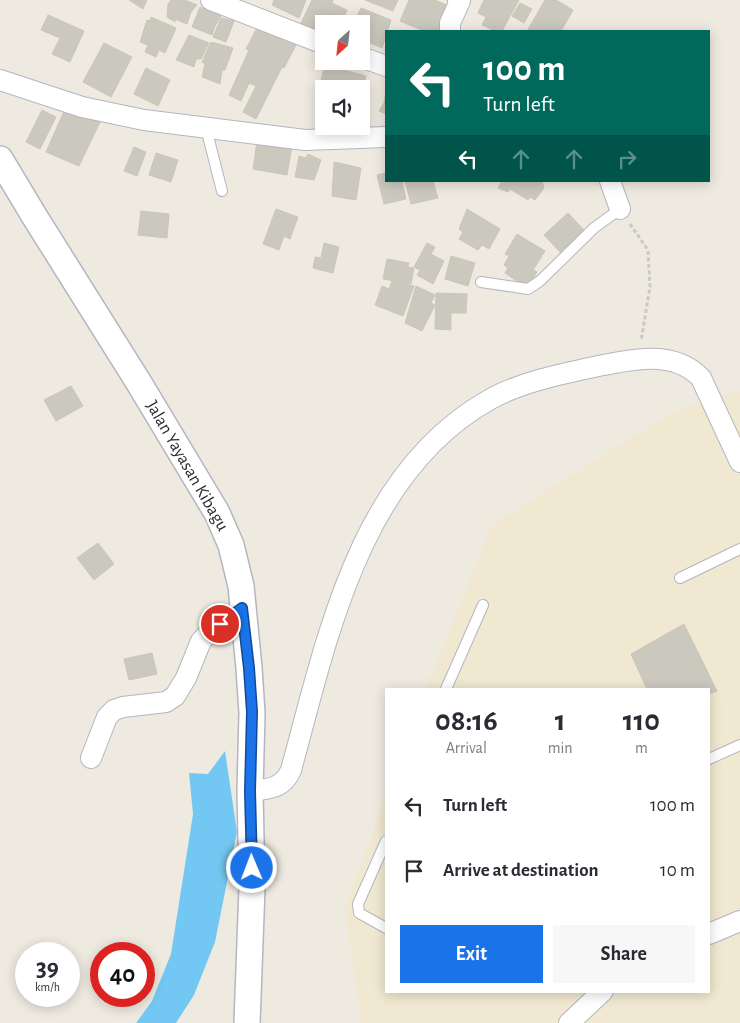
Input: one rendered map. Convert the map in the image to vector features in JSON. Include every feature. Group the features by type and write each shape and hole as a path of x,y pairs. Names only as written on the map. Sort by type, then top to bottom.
{"street":[{"path":"211,0 315,40"},
{"path":"450,30 450,23 460,1 458,0"},
{"path":"370,60 385,66"},
{"path":"0,80 82,107 144,120 305,140 385,138"},
{"name":"Jalan Yayasan Kibagu","path":"0,158 32,214 139,383 217,513 231,545 241,586 252,712 250,791 252,888 247,1023"},
{"path":"610,182 620,209"},
{"path":"250,791 270,789 280,785 287,779 320,661 359,555 374,523 396,486 434,440 490,399 545,379 574,371 658,358 682,365 696,372 708,390 740,462"},
{"path":"92,758 108,717 114,710 123,707 166,702 175,696 186,678 201,641 242,608"},
{"path":"710,934 740,921"},
{"path":"569,1023 601,993"}],"lane":[{"path":"206,128 222,191"},
{"path":"481,282 528,289 540,282 594,228 620,209"},
{"path":"680,578 740,550"},
{"path":"446,688 483,605"},
{"path":"710,759 740,745"},
{"path":"385,843 358,904 359,913 385,927"}],"path":[{"path":"620,209 648,250 650,287 644,328 636,360"}],"shaded area":[{"path":"740,391 740,1023 361,1023 345,907 385,797 385,993 710,993 710,688 426,688 492,525 669,414"}],"water":[{"path":"225,751 237,832 215,942 194,995 176,1023 136,1023 148,1007 155,1007 155,994 171,954 193,814 189,773 208,774"}],"building":[{"path":"129,0 147,0 143,9"},
{"path":"171,0 185,0 197,5 191,12 187,24 175,19 175,22 167,17 168,4"},
{"path":"274,0 306,0 299,18 272,5"},
{"path":"312,0 333,0 332,3 347,10 345,15 315,15 315,33 300,25"},
{"path":"365,0 398,0 393,11"},
{"path":"409,0 435,0 454,8 445,30 422,30 400,21"},
{"path":"484,0 519,0 503,30 493,30 482,25 486,17 478,13"},
{"path":"545,0 556,0 573,10 562,30 528,30"},
{"path":"520,3 532,9 524,23 512,16"},
{"path":"200,7 221,16 212,35 192,27"},
{"path":"361,8 391,20 388,30 385,30 382,48 370,43 370,15 358,15"},
{"path":"48,15 84,31 70,62 52,54 60,38 41,30"},
{"path":"151,17 176,28 165,53 159,50 156,57 145,52 148,45 140,42 147,20 150,21"},
{"path":"221,18 234,21 226,42 213,37"},
{"path":"259,24 297,43 284,68 282,67 256,119 243,112 256,86 249,83 241,101 229,95 249,50 246,49"},
{"path":"189,35 209,43 201,59 196,59 194,67 176,60"},
{"path":"211,42 233,48 225,70 222,70 220,84 202,77 205,64 202,62"},
{"path":"104,43 132,57 111,97 83,82"},
{"path":"146,68 170,80 158,106 134,94"},
{"path":"324,70 344,70 366,76 365,80 321,80"},
{"path":"385,97 385,114 379,111"},
{"path":"65,109 100,122 79,166 46,152"},
{"path":"42,110 56,117 40,149 26,142"},
{"path":"257,141 292,146 287,175 253,169"},
{"path":"134,147 146,152 137,176 124,171"},
{"path":"156,153 178,160 171,182 149,175"},
{"path":"308,154 321,160 314,180 295,177 299,156 306,158"},
{"path":"334,162 361,168 356,200 332,196"},
{"path":"385,173 385,182 402,182 406,199 384,204 377,175"},
{"path":"405,182 433,182 438,198 411,204"},
{"path":"501,182 542,182 544,188 535,200 530,197 528,200 510,189 508,192 498,188"},
{"path":"276,209 298,217 290,239 284,236 279,250 263,244"},
{"path":"467,209 500,229 489,249 482,245 478,250 459,239 463,232 459,229"},
{"path":"141,211 169,214 167,238 138,235"},
{"path":"568,213 585,231 561,253 544,235"},
{"path":"517,234 545,251 533,270 537,272 527,288 505,273 508,268 504,265 509,256 505,254"},
{"path":"324,243 339,247 333,273 313,268 315,257 321,258"},
{"path":"427,243 435,247 431,254 444,261 433,284 417,275 420,270 414,267"},
{"path":"451,256 475,263 468,286 445,279"},
{"path":"387,259 409,263 408,267 414,268 411,284 383,279"},
{"path":"392,281 414,286 403,316 375,305 382,286 389,289"},
{"path":"416,286 435,295 431,303 435,305 422,331 405,323"},
{"path":"436,293 467,294 466,313 451,313 451,330 435,329"},
{"path":"71,386 83,406 56,421 44,400"},
{"path":"98,543 114,564 94,580 77,558"},
{"path":"684,624 717,691 710,694 710,688 647,688 631,654"},
{"path":"152,653 157,674 129,680 124,659"}],"route":[{"path":"220,624 242,608 252,712 250,791 252,868"}]}
